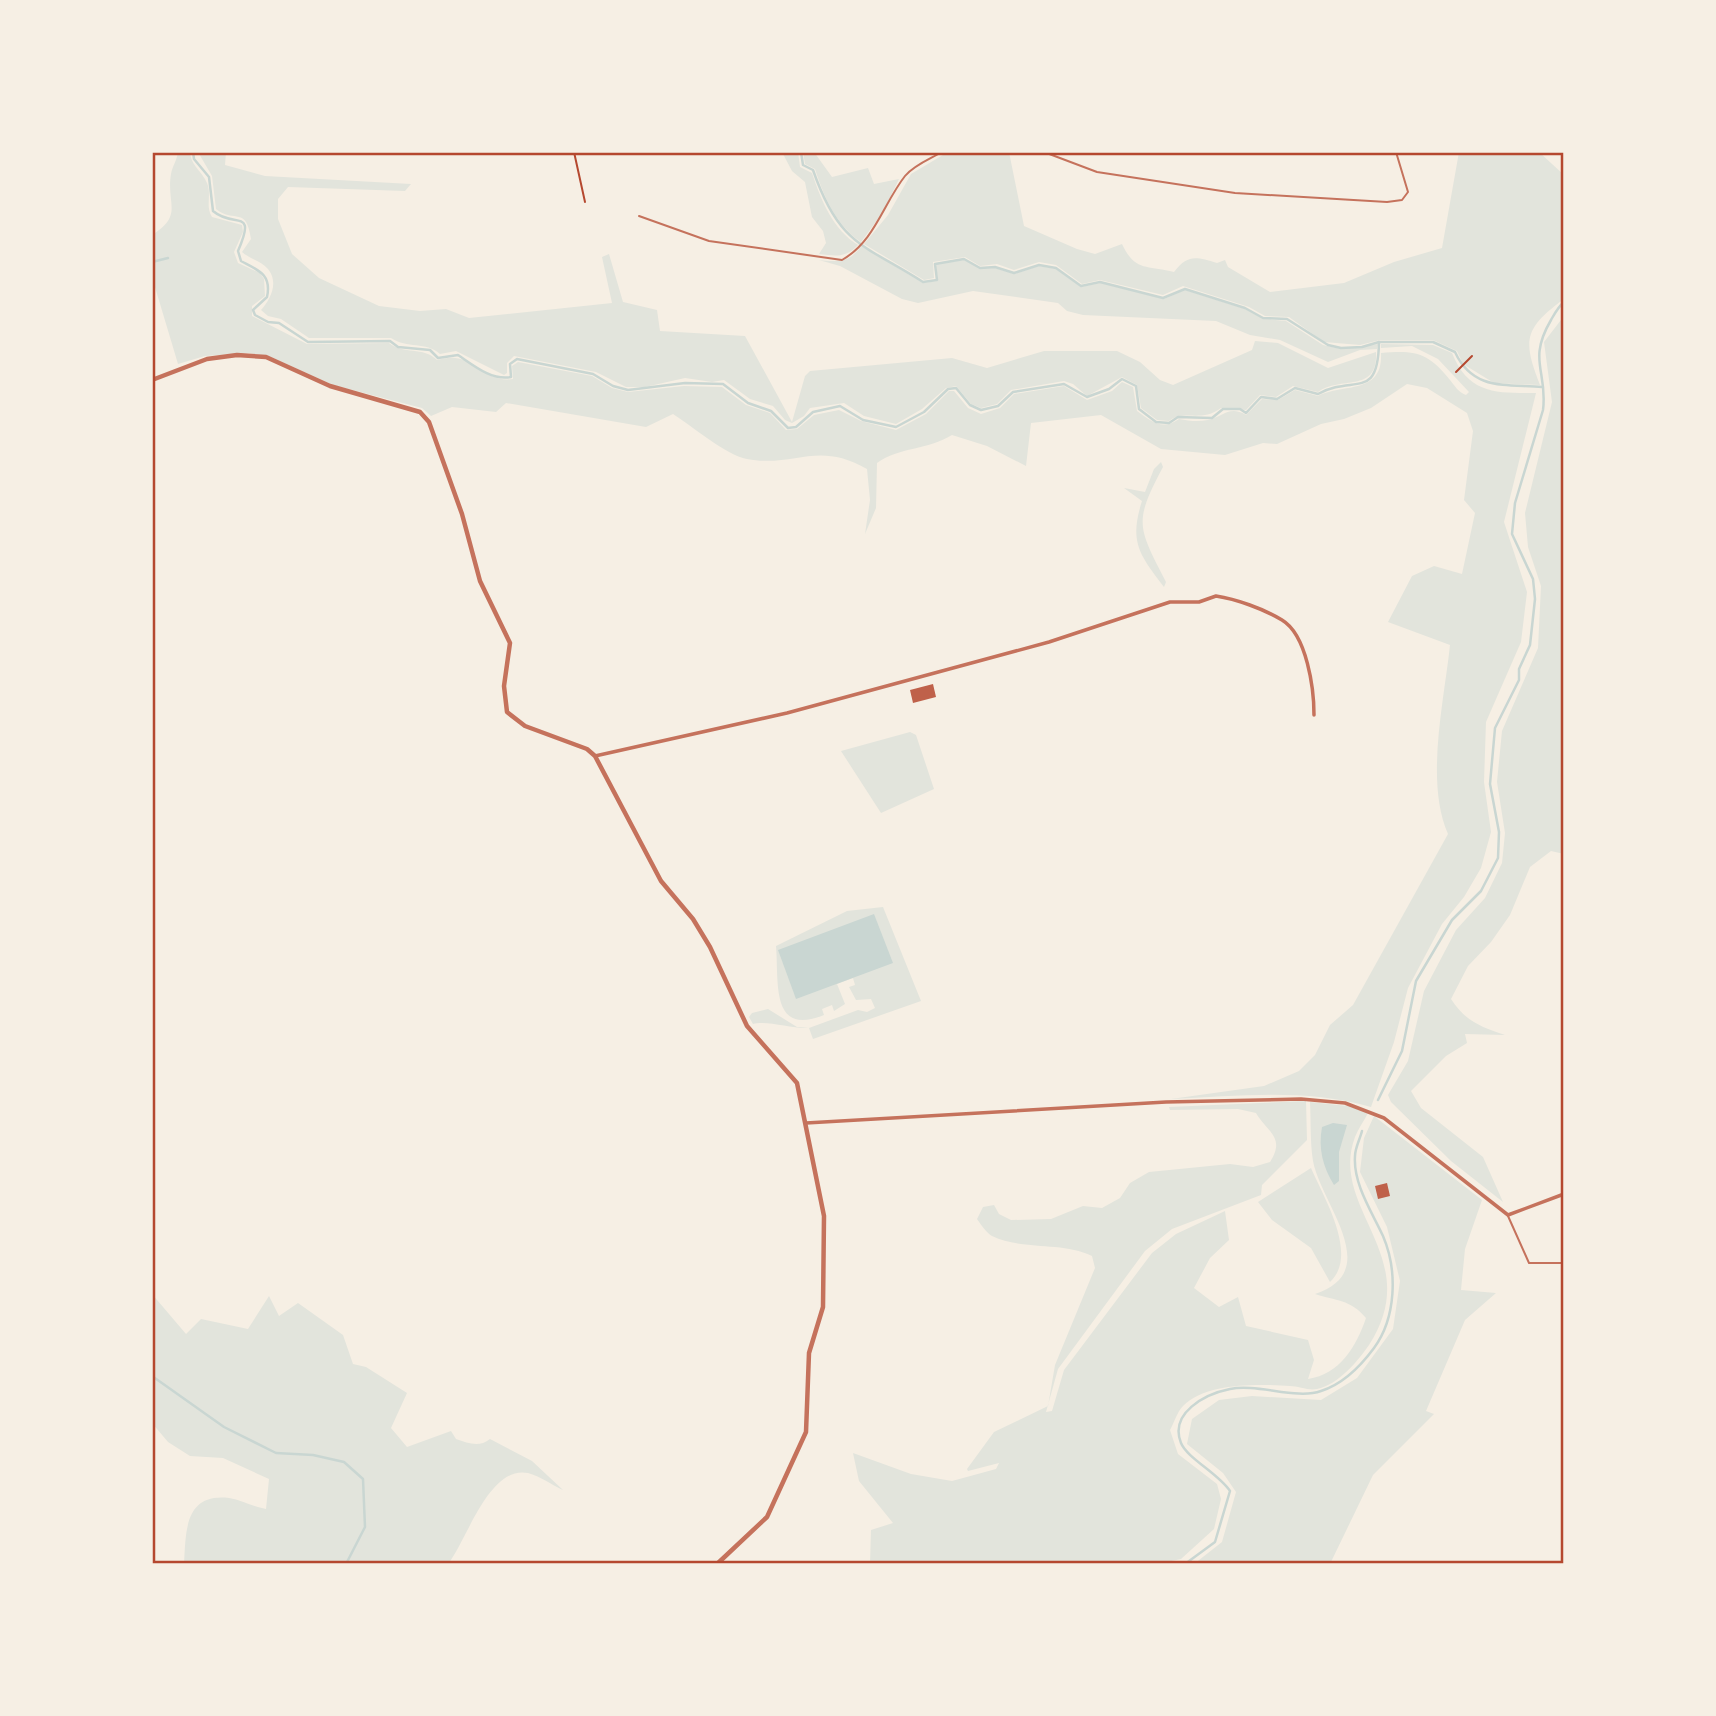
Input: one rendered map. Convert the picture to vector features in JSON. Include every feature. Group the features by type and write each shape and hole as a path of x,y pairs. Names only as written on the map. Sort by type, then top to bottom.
{"street":[{"path":"152,380 207,359 265,357 330,386 420,412 429,422 440,448 480,581 510,643 504,687 507,712 516,722 587,749 595,756 661,881 693,919 710,947 747,1026 797,1083 824,1216 823,1307 808,1362 806,1432 767,1517 717,1564"},
{"path":"595,756 787,713 1049,642 1170,602 1199,602 1216,596 1284,621 1304,652 1314,694 1314,715"},
{"path":"804,1124 1166,1102 1328,1100 1361,1107 1401,1129 1508,1215 1564,1194"}],"lane":[{"path":"639,216 709,241 842,260 864,242 885,212 904,177 942,152"},
{"path":"1044,152 1097,172 1235,193 1387,202 1402,200 1408,192 1396,152"},
{"path":"1508,1215 1530,1264 1564,1263"}],"path":[{"path":"574,152 585,202"},
{"path":"1455,372 1472,356"}],"shaded area":[{"path":"178,152 190,152 192,161 205,179 212,217 242,225 243,232 234,252 238,263 260,273 264,279 265,296 252,306 252,316 307,344 389,343 401,349 426,353 437,360 462,359 496,378 504,379 513,379 512,366 518,362 592,376 612,388 628,392 684,386 722,387 746,405 770,413 786,430 797,429 814,415 839,410 861,421 896,430 926,414 949,391 954,391 968,408 981,414 1000,408 1014,394 1064,386 1087,400 1112,391 1122,382 1133,387 1137,411 1152,421 1167,424 1179,419 1204,421 1230,411 1246,415 1262,399 1278,400 1295,390 1318,396 1369,382 1376,376 1381,353 1393,352 1412,353 1427,358 1457,389 1466,395 1469,392 1438,359 1412,346 1381,348 1381,344 1433,345 1452,353 1467,377 1486,389 1509,393 1536,393 1504,522 1527,592 1521,642 1486,722 1484,782 1491,832 1481,868 1464,897 1442,924 1408,988 1394,1042 1371,1107 1297,1095 1171,1099 1264,1086 1299,1071 1315,1055 1330,1025 1353,1005 1448,834 1441,813 1437,766 1450,645 1388,622 1412,576 1434,566 1462,574 1475,513 1464,500 1473,431 1467,413 1427,388 1407,384 1371,408 1344,419 1321,424 1277,444 1263,443 1225,455 1161,449 1101,415 1031,423 1026,466 987,446 952,435 895,454 877,463 876,508 865,534 870,500 867,469 834,456 764,461 747,459 719,446 673,414 646,427 506,403 496,412 452,407 431,416 422,408 333,385 271,357 249,353 205,356 178,364 152,277 152,235 162,228 171,215 171,174"},
{"path":"198,152 226,152 225,165 265,176 411,184 405,191 288,187 278,199 278,219 292,254 319,278 379,306 420,311 446,309 469,318 612,303 602,257 609,254 623,302 657,310 660,331 745,336 792,422 805,376 810,371 952,358 987,368 1044,351 1117,351 1140,362 1160,380 1173,385 1252,350 1255,341 1278,343 1328,368 1376,352 1375,365 1365,379 1337,384 1318,392 1293,386 1276,397 1260,395 1246,410 1221,408 1207,415 1181,416 1169,421 1157,420 1141,408 1137,385 1122,377 1087,396 1073,384 1064,381 1011,390 997,404 981,408 971,404 956,386 946,388 922,409 896,424 864,416 844,403 810,408 804,416 792,423 785,420 773,406 750,399 724,380 712,382 685,378 645,387 626,387 596,372 514,356 507,363 507,373 504,375 456,351 440,354 429,348 391,338 309,338 281,319 268,316 261,310 272,290 271,273 265,266 242,252 251,239 246,222 216,209 212,176"},
{"path":"782,152 798,152 800,167 812,173 835,223 858,245 854,249 840,255 819,254 826,243 823,231 812,217 805,182 792,171"},
{"path":"803,152 814,152 832,177 868,168 874,184 899,179 883,212 861,242 838,219 815,169 805,164"},
{"path":"948,152 1009,152 1024,226 1095,254 1122,244 1137,263 1174,272 1184,262 1193,258 1217,263 1225,260 1228,267 1270,292 1344,283 1394,262 1442,248 1459,152 1539,152 1564,175 1564,299 1541,319 1530,337 1531,357 1540,385 1494,383 1463,364 1457,351 1433,340 1380,340 1360,345 1324,342 1289,317 1265,316 1249,307 1183,286 1163,295 1100,280 1082,284 1056,265 1039,262 1014,270 997,264 980,266 965,257 933,262 934,278 924,280 864,244 888,215 911,174"},
{"path":"861,246 923,283 938,281 936,264 964,260 980,268 995,268 1014,274 1039,266 1056,269 1081,287 1101,283 1164,299 1185,290 1245,309 1263,319 1286,321 1323,345 1341,349 1378,344 1377,349 1360,350 1328,362 1280,340 1250,335 1216,321 1083,315 1067,311 1058,303 973,291 918,303 902,299 840,266 819,260 843,260 852,256"},
{"path":"1564,316 1564,854 1551,851 1530,867 1510,915 1491,942 1468,966 1451,999 1462,1013 1474,1022 1505,1035 1465,1034 1467,1043 1446,1056 1411,1091 1421,1108 1483,1157 1503,1202 1451,1161 1391,1102 1388,1095 1408,1061 1424,991 1456,930 1485,898 1502,863 1505,833 1497,782 1502,731 1538,648 1541,586 1528,547 1525,513 1552,402 1544,342"},
{"path":"1161,462 1163,467 1143,513 1143,525 1150,549 1166,582 1164,587 1139,547 1136,527 1142,501 1124,488 1145,492 1154,469"},
{"path":"910,732 916,735 934,789 881,813 841,751"},
{"path":"883,907 921,1001 813,1039 809,1028 858,1010 867,1012 875,1008 871,999 856,1000 849,987 855,985 853,978 837,984 845,1004 834,1011 832,1005 822,1009 824,1015 807,1020 794,1019 786,1012 781,1002 776,946 847,911"},
{"path":"874,914 893,963 796,999 778,950"},
{"path":"768,1009 797,1027 809,1028 753,1024 749,1017 752,1013"},
{"path":"1306,1101 1307,1140 1262,1185 1261,1195 1172,1229 1145,1251 1058,1369 1049,1403 1055,1365 1095,1268 1092,1256 1080,1251 1004,1241 992,1236 977,1219 983,1207 994,1205 999,1214 1011,1220 1051,1219 1083,1206 1102,1208 1120,1198 1130,1183 1149,1172 1230,1164 1253,1167 1270,1162 1276,1141 1256,1113 1238,1109 1170,1110 1169,1107"},
{"path":"1310,1102 1348,1106 1368,1113 1355,1137 1350,1163 1354,1188 1382,1260 1387,1286 1384,1314 1369,1345 1359,1358 1340,1378 1325,1387 1307,1389 1278,1385 1234,1386 1205,1392 1181,1408 1170,1430 1178,1454 1217,1484 1221,1499 1214,1529 1181,1559 1157,1564 870,1564 871,1530 893,1523 859,1481 853,1453 911,1474 952,1481 996,1469 999,1463 968,1471 967,1469 994,1432 1048,1406 1046,1412 1052,1411 1064,1370 1152,1253 1176,1234 1225,1211 1229,1240 1210,1258 1194,1288 1219,1307 1238,1297 1246,1326 1308,1340 1314,1360 1308,1379 1338,1365 1352,1349 1366,1318 1348,1304 1315,1294 1335,1283 1345,1270 1347,1253 1336,1216 1313,1161"},
{"path":"1374,1116 1482,1200 1465,1249 1461,1290 1496,1293 1465,1320 1426,1411 1434,1414 1373,1475 1330,1564 1194,1564 1222,1542 1236,1492 1223,1473 1187,1444 1192,1419 1219,1400 1252,1396 1321,1400 1357,1378 1393,1329 1400,1281 1387,1227 1360,1172 1364,1138"},
{"path":"1333,1123 1347,1125 1339,1152 1339,1181 1334,1185 1324,1165 1321,1150 1322,1127"},
{"path":"1311,1168 1330,1210 1340,1242 1338,1271 1330,1282 1311,1248 1272,1220 1258,1202"},
{"path":"152,1294 186,1334 201,1319 248,1329 269,1296 279,1316 298,1303 343,1335 353,1364 366,1367 407,1393 391,1428 407,1447 451,1431 456,1439 469,1443 478,1444 490,1439 532,1461 563,1490 528,1473 514,1474 502,1480 480,1506 448,1564 184,1564 187,1528 196,1508 214,1498 229,1498 266,1509 269,1479 223,1458 190,1456 168,1442 152,1423"}],"building":[{"path":"933,684 936,697 913,703 910,690"},
{"path":"1387,1183 1390,1196 1378,1199 1375,1186"}],"waterway":[{"path":"193,152 194,159 209,177 213,211 244,224 238,251 241,261 262,274 267,283 267,297 253,310 255,315 268,322 279,323 308,342 390,341 398,347 430,350 438,358 458,355 483,371 504,378 511,377 510,364 517,359 593,374 613,386 628,390 685,383 723,384 748,403 771,411 788,428 796,427 813,412 840,406 863,420 896,427 924,412 948,389 956,388 970,405 981,410 998,406 1013,392 1064,384 1087,397 1109,389 1122,379 1136,386 1139,409 1156,422 1169,423 1178,417 1212,418 1223,409 1240,409 1246,413 1261,397 1277,399 1295,388 1318,394 1331,388 1369,380 1378,361 1379,342"},
{"path":"801,152 803,165 813,170 823,195 843,228 869,250 923,282 937,280 935,264 964,259 980,268 995,267 1014,273 1039,265 1056,268 1081,286 1100,282 1163,298 1185,289 1245,308 1263,318 1287,319 1328,345 1341,348 1362,347 1379,342 1433,342 1455,352 1462,365 1481,379 1503,385 1542,387"},
{"path":"152,262 168,258"},
{"path":"1378,1100 1402,1051 1416,981 1452,920 1481,891 1498,858 1499,832 1490,784 1495,728 1519,680 1519,669 1530,645 1535,599 1533,579 1512,534 1515,503 1543,410 1540,346 1551,320 1564,302"},
{"path":"1185,1564 1215,1542 1230,1491 1219,1478 1184,1449 1179,1432 1185,1414 1200,1400 1230,1389 1252,1388 1300,1394 1329,1388 1363,1362 1387,1323 1393,1279 1388,1250 1357,1177 1355,1153 1362,1131"},
{"path":"152,1376 224,1427 276,1453 313,1455 344,1462 363,1479 365,1527 346,1564"}]}
